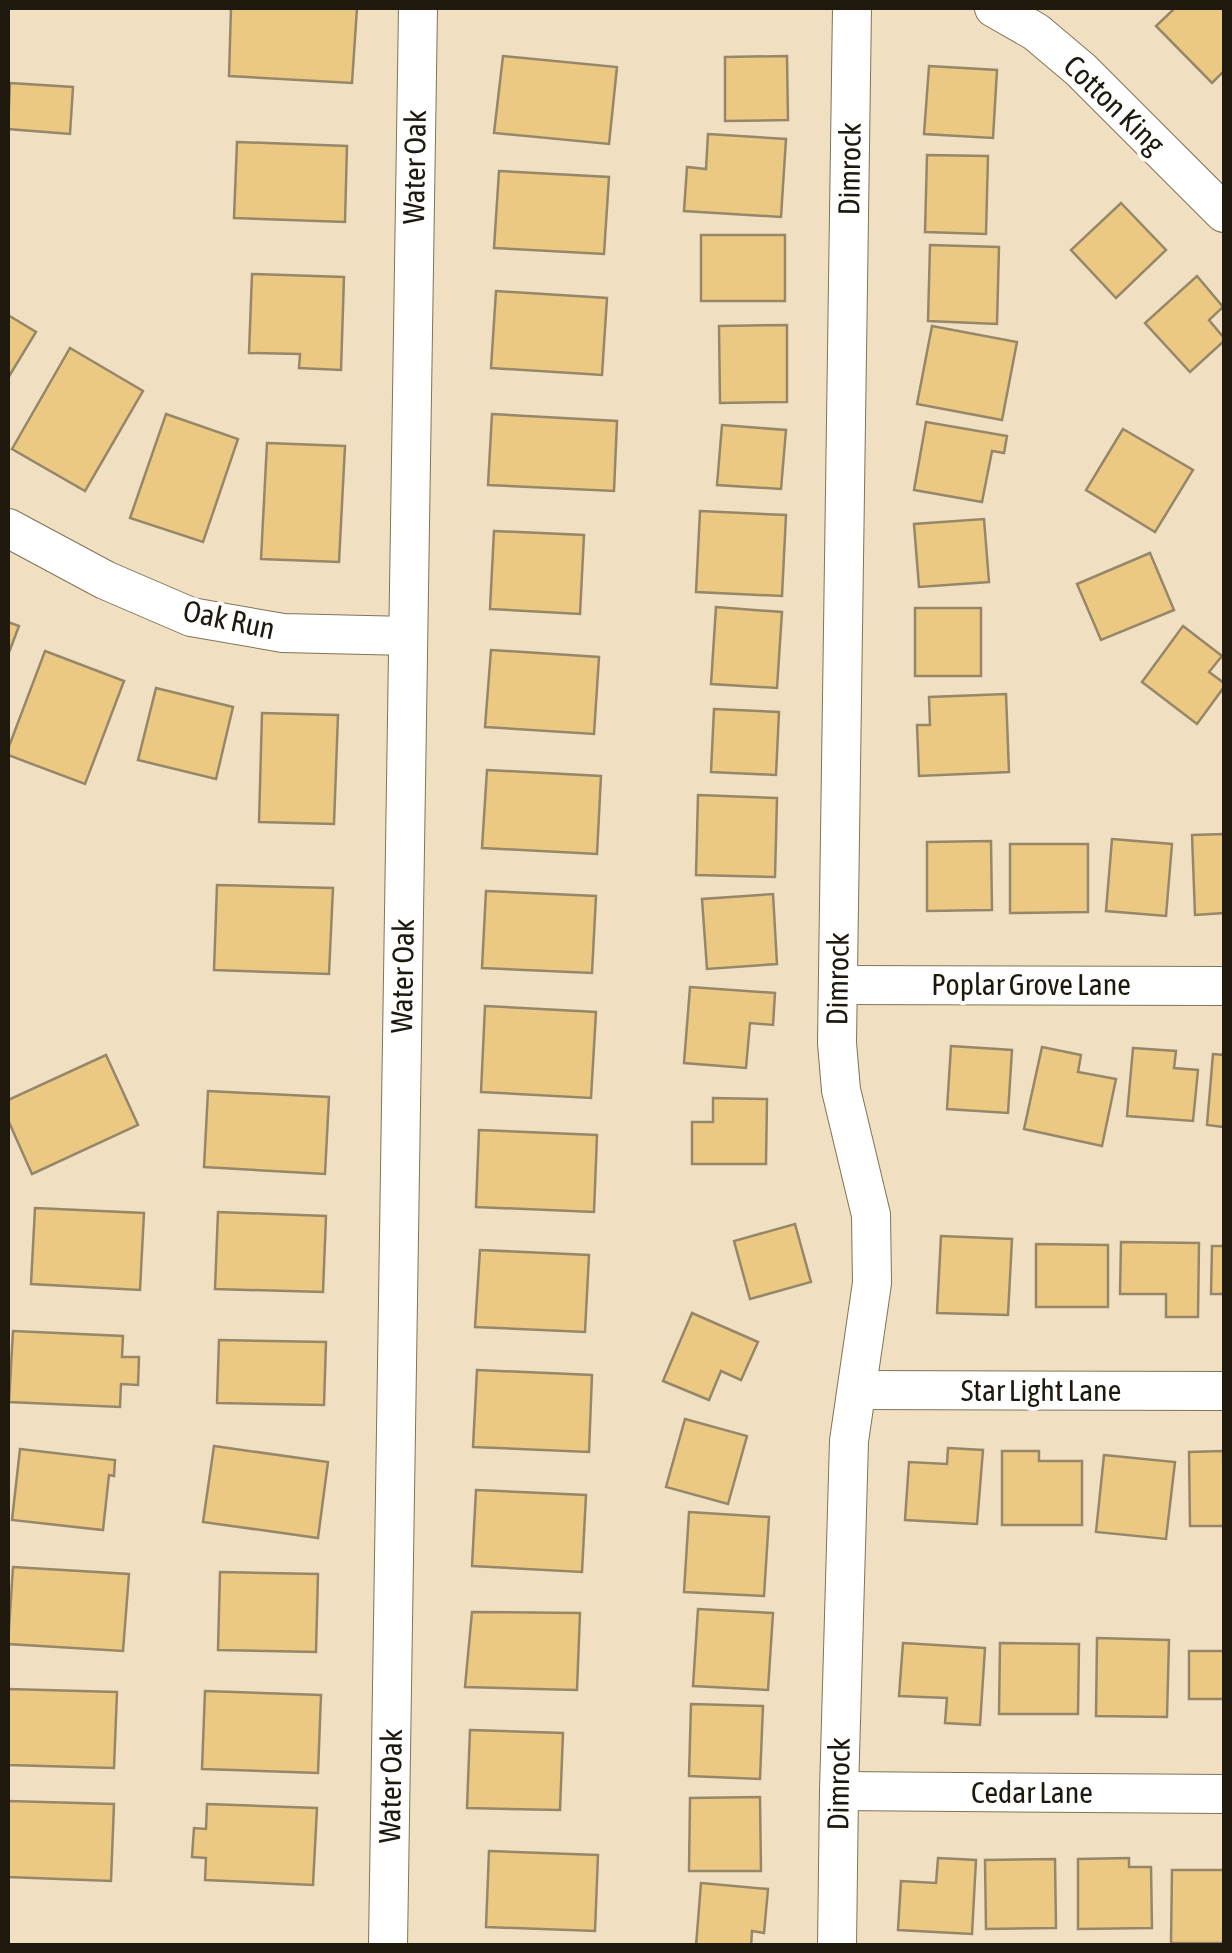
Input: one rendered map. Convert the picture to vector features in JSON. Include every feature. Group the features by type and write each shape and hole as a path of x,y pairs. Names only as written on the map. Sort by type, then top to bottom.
{"street":[{"name":"Water Oak","path":"388,1946 418,8"},
{"name":"Dimrock","path":"837,1946 850,1441 872,1283 871,1215 841,1090 837,1043 852,8"},
{"name":"Cotton King","path":"994,8 1036,32 1080,70 1224,213"},
{"name":"Oak Run","path":"8,528 106,580 192,617 283,633 408,636"},
{"name":"Poplar Grove Lane","path":"838,984 1224,986"},
{"name":"Star Light Lane","path":"857,1390 1224,1391"},
{"name":"Cedar Lane","path":"838,1791 1224,1794"}],"building":[{"path":"231,8 357,8 352,83 229,76"},
{"path":"1175,8 1224,8 1224,71 1212,83 1156,26"},
{"path":"503,56 617,67 609,144 494,133"},
{"path":"787,56 788,120 725,121 725,57"},
{"path":"929,66 997,70 993,138 924,134"},
{"path":"10,83 73,87 70,134 8,129"},
{"path":"708,134 786,139 781,217 684,211 687,167 706,169"},
{"path":"237,142 347,146 345,222 234,218"},
{"path":"927,155 988,156 986,234 925,232"},
{"path":"499,171 609,177 604,254 494,248"},
{"path":"1121,203 1166,250 1116,298 1071,250"},
{"path":"701,235 785,235 785,301 701,301"},
{"path":"930,245 999,247 997,324 928,321"},
{"path":"252,274 344,277 341,370 299,368 300,354 249,353"},
{"path":"1197,276 1223,307 1209,320 1224,341 1190,372 1145,323"},
{"path":"496,291 607,298 602,375 491,368"},
{"path":"8,315 36,332 8,378"},
{"path":"787,325 787,402 720,403 719,326"},
{"path":"932,326 1017,342 1002,420 917,404"},
{"path":"70,348 143,391 85,491 12,449"},
{"path":"166,414 238,439 203,542 130,518"},
{"path":"492,414 617,421 614,491 488,485"},
{"path":"926,422 1007,436 1004,453 992,451 982,502 914,490"},
{"path":"722,425 786,430 781,489 717,485"},
{"path":"1123,429 1193,470 1155,532 1086,490"},
{"path":"267,443 345,446 339,562 261,559"},
{"path":"700,511 786,515 782,596 696,592"},
{"path":"984,519 989,582 919,587 914,524"},
{"path":"494,531 584,535 580,614 490,609"},
{"path":"1150,553 1174,610 1101,640 1077,584"},
{"path":"716,607 782,612 777,688 711,684"},
{"path":"915,608 981,608 981,676 915,676"},
{"path":"8,622 19,626 8,655"},
{"path":"1183,626 1222,656 1209,672 1224,687 1197,724 1142,682"},
{"path":"491,650 599,657 594,734 485,727"},
{"path":"45,651 124,681 85,784 8,755"},
{"path":"156,688 233,707 216,779 138,760"},
{"path":"1006,694 1009,772 919,776 917,725 930,725 929,697"},
{"path":"714,709 779,712 776,775 711,772"},
{"path":"262,713 338,715 334,824 259,822"},
{"path":"487,770 601,776 597,854 482,848"},
{"path":"698,795 777,798 775,877 696,875"},
{"path":"1224,834 1224,913 1195,915 1192,835"},
{"path":"1112,839 1172,844 1166,916 1106,911"},
{"path":"991,841 992,910 927,911 927,842"},
{"path":"1010,844 1088,844 1088,912 1010,913"},
{"path":"217,885 333,888 329,974 214,970"},
{"path":"486,891 596,896 592,973 482,968"},
{"path":"773,894 777,964 707,969 702,899"},
{"path":"690,987 775,993 773,1025 750,1023 746,1068 684,1063"},
{"path":"485,1006 596,1012 591,1098 481,1092"},
{"path":"951,1046 1012,1050 1008,1113 947,1109"},
{"path":"1042,1047 1081,1055 1078,1072 1116,1079 1102,1146 1024,1129"},
{"path":"1133,1048 1176,1051 1174,1068 1198,1070 1193,1121 1127,1116"},
{"path":"1213,1054 1224,1055 1224,1127 1207,1125"},
{"path":"106,1055 138,1125 32,1174 8,1120 8,1100"},
{"path":"208,1091 329,1097 325,1174 204,1167"},
{"path":"713,1098 767,1099 766,1164 692,1164 692,1122 713,1122"},
{"path":"479,1130 597,1135 594,1212 476,1207"},
{"path":"35,1208 144,1213 140,1290 31,1284"},
{"path":"218,1212 326,1216 323,1292 215,1289"},
{"path":"795,1224 811,1282 750,1299 734,1241"},
{"path":"941,1236 1012,1239 1008,1315 937,1313"},
{"path":"1121,1242 1199,1243 1198,1317 1166,1317 1166,1294 1120,1294"},
{"path":"1036,1244 1108,1245 1108,1307 1036,1307"},
{"path":"1212,1246 1224,1246 1224,1294 1211,1294"},
{"path":"480,1250 589,1255 585,1332 475,1327"},
{"path":"692,1313 758,1342 741,1380 721,1371 709,1400 663,1381"},
{"path":"13,1331 123,1336 122,1357 139,1357 138,1385 121,1384 120,1407 9,1402"},
{"path":"219,1340 326,1342 324,1405 217,1403"},
{"path":"477,1370 592,1375 589,1452 473,1447"},
{"path":"685,1419 747,1436 728,1504 666,1487"},
{"path":"214,1446 328,1462 318,1538 203,1522"},
{"path":"948,1448 983,1450 977,1524 905,1520 909,1462 947,1464"},
{"path":"20,1449 115,1460 114,1476 109,1475 103,1530 12,1520"},
{"path":"1002,1451 1039,1451 1039,1461 1082,1461 1082,1525 1002,1525"},
{"path":"1223,1451 1224,1526 1190,1526 1189,1452"},
{"path":"1104,1455 1175,1462 1166,1539 1096,1532"},
{"path":"476,1490 586,1495 582,1572 472,1566"},
{"path":"689,1512 769,1517 764,1596 684,1592"},
{"path":"13,1567 129,1574 123,1651 8,1644"},
{"path":"220,1572 318,1574 316,1652 218,1650"},
{"path":"698,1609 773,1613 768,1690 693,1686"},
{"path":"472,1612 580,1613 577,1690 465,1687"},
{"path":"1097,1638 1169,1640 1167,1717 1096,1716"},
{"path":"903,1643 985,1648 980,1725 945,1723 947,1698 899,1696"},
{"path":"1000,1643 1079,1644 1078,1714 999,1714"},
{"path":"1189,1651 1224,1651 1224,1699 1189,1699"},
{"path":"8,1689 117,1692 114,1768 8,1765"},
{"path":"205,1691 321,1695 318,1773 202,1769"},
{"path":"691,1704 763,1706 760,1779 689,1776"},
{"path":"470,1730 563,1733 560,1810 467,1808"},
{"path":"760,1797 761,1871 689,1871 690,1798"},
{"path":"8,1801 114,1804 111,1881 8,1877"},
{"path":"207,1804 317,1808 313,1885 205,1880 206,1858 192,1857 194,1828 206,1829"},
{"path":"489,1851 598,1855 595,1931 486,1927"},
{"path":"938,1858 976,1860 972,1934 898,1930 901,1881 936,1883"},
{"path":"1129,1858 1129,1867 1151,1867 1152,1928 1078,1929 1078,1859"},
{"path":"1055,1859 1056,1928 986,1929 985,1860"},
{"path":"1172,1870 1224,1870 1223,1943 1171,1943"},
{"path":"701,1883 768,1889 764,1933 752,1931 751,1946 696,1946"}]}
